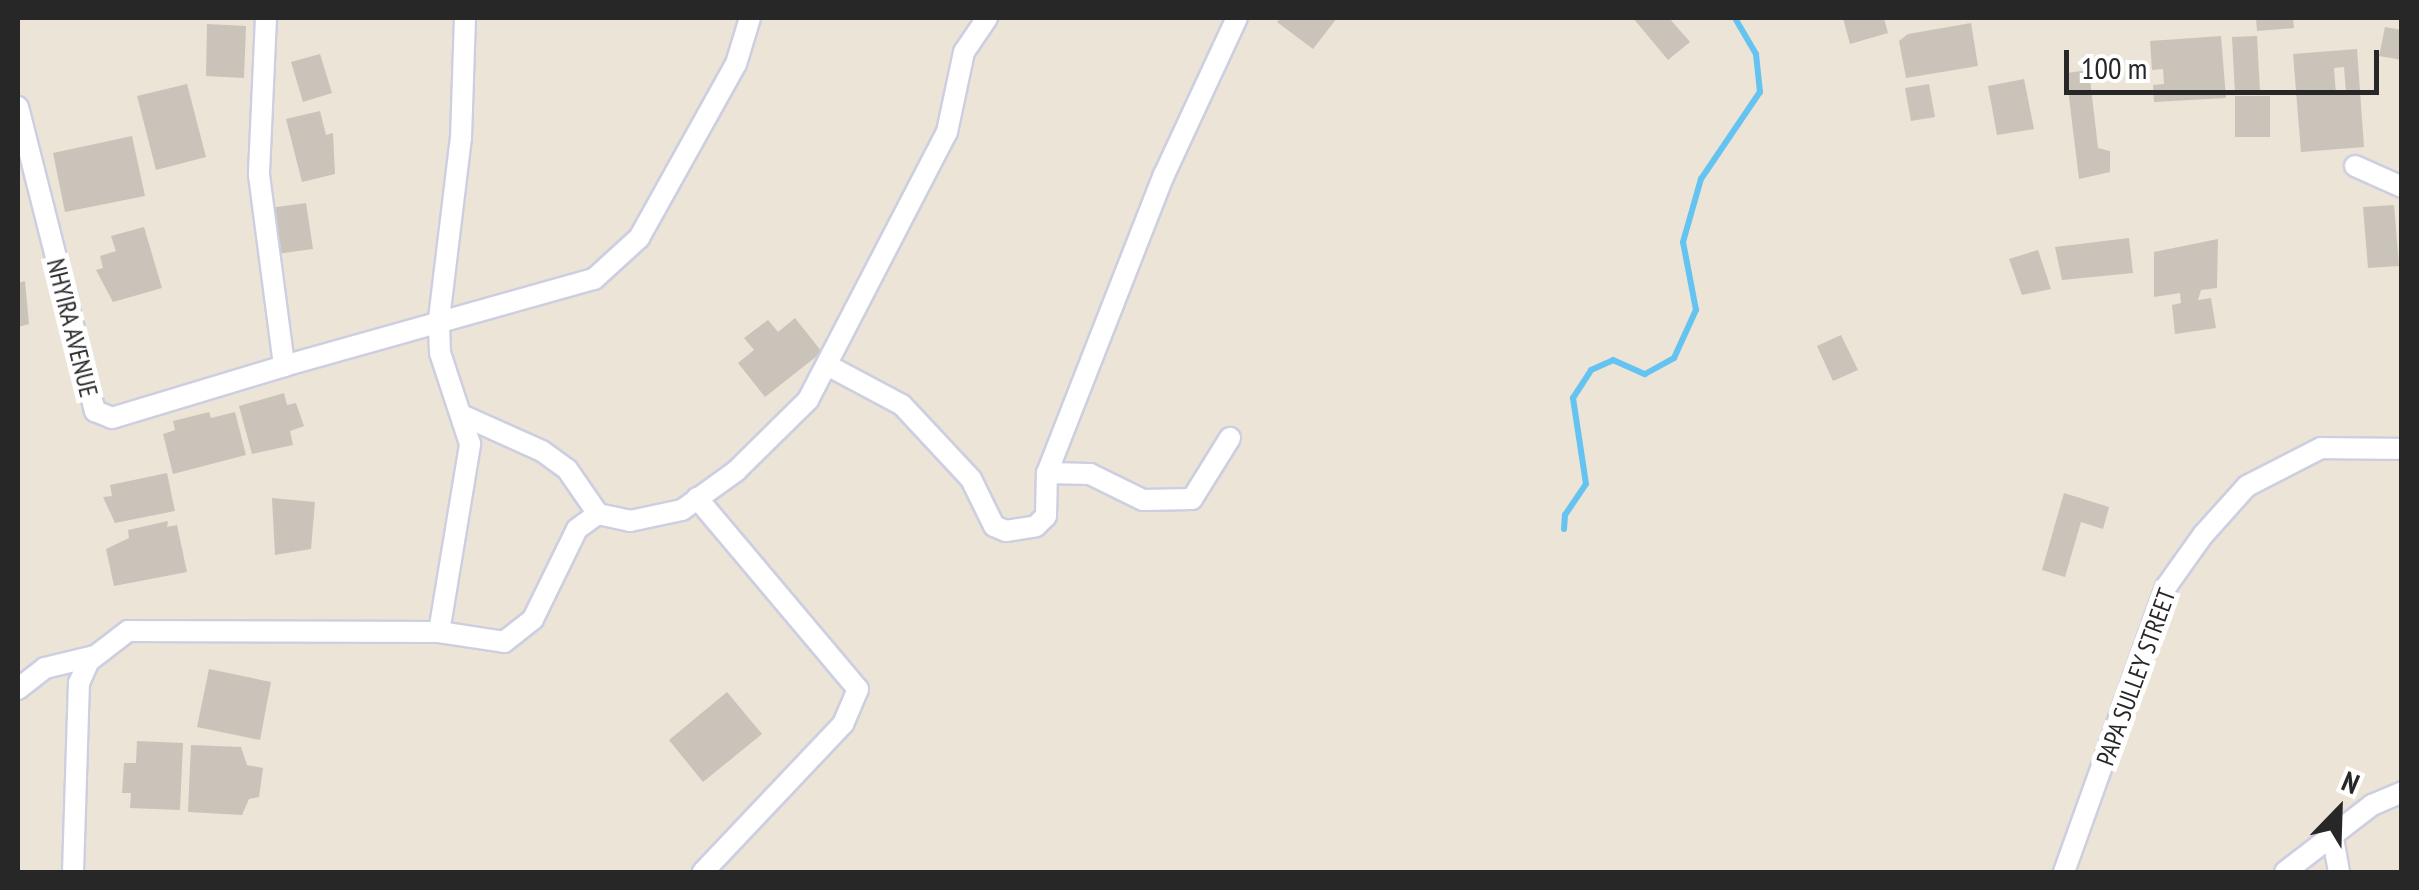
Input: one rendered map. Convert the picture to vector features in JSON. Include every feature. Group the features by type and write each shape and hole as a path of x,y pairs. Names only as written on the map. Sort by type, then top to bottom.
{"street":[{"path":"266,18 259,175 284,366 439,319 594,280 639,238 736,64 750,18"},
{"path":"440,632 468,468 464,416 448,384 439,319 461,138 465,18"},
{"path":"73,872 79,684 95,656 128,631 274,636 440,632 504,642 520,636 534,620 568,539 598,514 654,519 696,498 736,471 808,400 947,132 964,52 987,18"},
{"path":"827,365 902,405 971,480 994,526 1020,531 1046,516 1047,472 1164,175 1237,18"},
{"name":"NHYIRA AVENUE","path":"18,108 95,412 112,418 284,366"},
{"path":"2355,166 2402,187"},
{"path":"464,416 542,451 567,469 598,514"},
{"path":"1047,472 1090,474 1143,500 1180,503 1202,490 1230,438"},
{"name":"PAPA SULLEY STREET","path":"2064,872 2166,586 2203,535 2247,486 2321,448 2402,449"},
{"path":"696,498 858,689 844,724 703,872"},
{"path":"18,689 45,668 95,656"},
{"path":"2285,872 2372,805 2402,792"},
{"path":"2333,838 2339,872"}],"building":[{"path":"1281,18 1337,18 1313,49 1277,22"},
{"path":"1633,18 1669,18 1690,42 1668,60"},
{"path":"1843,18 1884,18 1888,33 1850,44"},
{"path":"2256,18 2293,18 2294,28 2257,31"},
{"path":"1971,23 1978,66 1906,78 1899,41 1908,34"},
{"path":"207,24 246,26 244,78 206,76"},
{"path":"2385,27 2402,30 2402,60 2379,56"},
{"path":"2221,36 2226,98 2154,102 2153,85 2164,84 2163,69 2152,70 2150,41"},
{"path":"2257,36 2260,92 2235,93 2232,37"},
{"path":"2357,49 2364,147 2301,152 2293,54","holes":["2344,67 2346,93 2336,94 2334,68"]},
{"path":"320,54 332,93 303,102 291,62"},
{"path":"2089,70 2098,148 2110,151 2110,172 2079,179 2066,73"},
{"path":"2024,79 2034,129 1997,135 1988,86"},
{"path":"187,84 206,157 156,170 137,96"},
{"path":"1929,84 1935,117 1911,121 1905,88"},
{"path":"2235,96 2270,96 2270,137 2235,137"},
{"path":"320,111 326,135 333,133 335,174 302,182 286,119"},
{"path":"132,136 145,196 65,212 53,153"},
{"path":"306,203 313,249 269,255 262,209"},
{"path":"2394,205 2399,266 2368,268 2363,207"},
{"path":"144,227 162,288 113,302 96,270 103,268 100,256 116,251 111,236"},
{"path":"2129,238 2133,273 2062,280 2055,247"},
{"path":"2218,239 2217,288 2201,290 2198,300 2211,298 2216,328 2175,334 2172,305 2181,303 2180,293 2154,297 2154,252"},
{"path":"2038,250 2051,289 2022,295 2009,259"},
{"path":"25,281 29,324 18,327 18,283"},
{"path":"795,318 822,352 765,397 738,363 754,350 744,338 768,320 778,332"},
{"path":"1841,335 1858,370 1833,381 1817,346"},
{"path":"284,393 287,405 296,403 304,426 290,431 293,445 252,454 239,406"},
{"path":"209,412 211,418 235,412 246,455 173,474 163,434 175,430 173,421"},
{"path":"167,473 175,511 115,523 103,497 112,496 110,485"},
{"path":"2064,493 2109,507 2103,529 2081,522 2065,577 2042,570"},
{"path":"272,498 315,502 311,549 275,555"},
{"path":"168,521 167,527 177,525 187,572 114,586 106,549 129,538 128,530"},
{"path":"209,669 271,682 260,740 197,727"},
{"path":"727,692 762,734 703,782 669,740"},
{"path":"137,741 183,743 180,810 130,808 131,793 122,793 124,763 136,763"},
{"path":"191,745 241,747 247,765 263,768 259,797 249,799 242,815 188,812"}],"waterway":[{"path":"1564,529 1565,515 1586,484 1573,398 1591,370 1613,360 1645,374 1674,358 1696,310 1683,242 1701,179 1760,92 1756,54 1735,18"}]}
